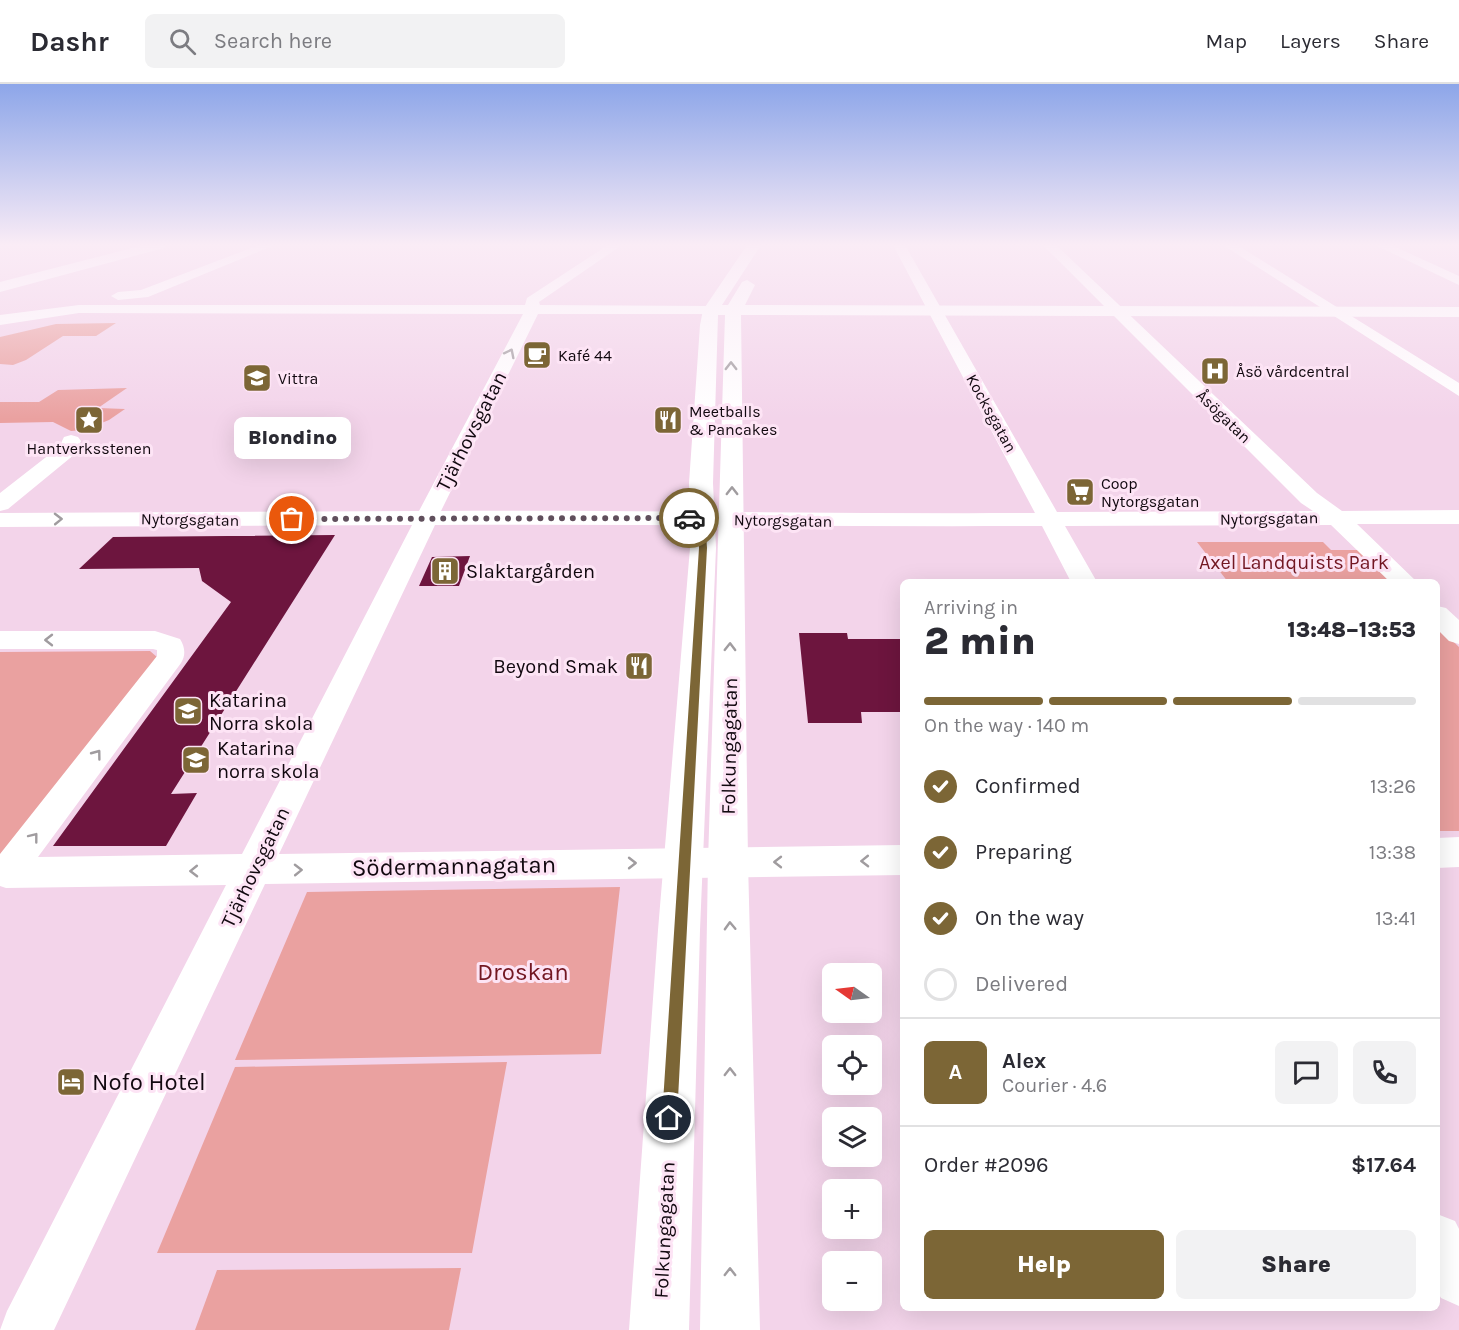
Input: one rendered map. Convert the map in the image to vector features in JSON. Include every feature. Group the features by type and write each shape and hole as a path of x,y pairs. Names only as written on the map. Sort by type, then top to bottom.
{"street":[{"path":"6,319 17,305 22,303"},
{"name":"Tjärhovsgatan","path":"26,1330 426,519 533,309 532,303"},
{"name":"Folkungagatan","path":"716,303 711,310 706,367 717,519"},
{"name":"Folkungagatan","path":"730,1330 705,863 703,548 717,519 731,326 738,303"},
{"name":"Kocksgatan","path":"930,303 1082,579"},
{"name":"Åsögatan","path":"1107,303 1309,498 1336,517 1401,579"},
{"path":"1320,303 1459,391"},
{"path":"6,319 43,312 79,309 1459,312"},
{"path":"0,504 68,450 71,441"},
{"name":"Nytorgsgatan","path":"0,520 1051,520 1459,517"},
{"path":"1440,617 1459,635"},
{"name":"Södermannagatan","path":"0,640 155,640 170,645 171,657 6,873 900,861"},
{"path":"1440,853 1459,852"},
{"name":"Folkungagatan","path":"658,1330 705,863"},
{"path":"1440,1245 1459,1280"}],"green space":[{"path":"116,323 96,336 63,336 26,360 13,365 0,364 0,337 56,324"},
{"path":"127,388 98,408 125,409 109,420 84,430 71,431 53,422 0,423 0,402 39,402 58,390"},
{"name":"Axel Landquists Park","path":"1197,542 1323,542 1331,550 1358,550 1388,579 1226,579"},
{"path":"1440,629 1459,647 1459,831 1440,831"},
{"path":"150,651 157,657 0,855 0,652"},
{"name":"Droskan","path":"620,887 601,1054 235,1060 307,892"},
{"path":"507,1062 472,1253 157,1253 235,1067"},
{"path":"461,1268 449,1330 195,1330 217,1270"}],"building":[{"name":"Katarina Norra skola","path":"335,535 171,794 197,793 166,846 53,846 231,602 202,581 199,568 79,569 113,537"},
{"name":"Slaktargården","path":"470,556 459,586 419,586 432,557"},
{"path":"799,633 847,633 848,639 900,639 900,712 861,712 862,723 808,723"}],"way so far":[{"path":"292,519 689,518"}],"place":[{"name":"Kafé 44","path":"537,355"},
{"name":"Åsö vårdcentral","path":"1215,371"},
{"name":"Vittra","path":"257,378"},
{"name":"Hantverksstenen","path":"89,420"},
{"name":"Meetballs & Pancakes","path":"668,420"},
{"name":"Coop Nytorgsgatan","path":"1080,492"},
{"name":"Blondino","path":"292,519"},
{"name":"Slaktargården","path":"445,571"},
{"name":"Beyond Smak","path":"639,666"},
{"name":"Katarina Norra skola","path":"188,711"},
{"name":"Katarina norra skola","path":"196,760"},
{"name":"Nofo Hotel","path":"71,1082"}],"route":[{"path":"669,1118 703,548 702,519 689,518"}]}
